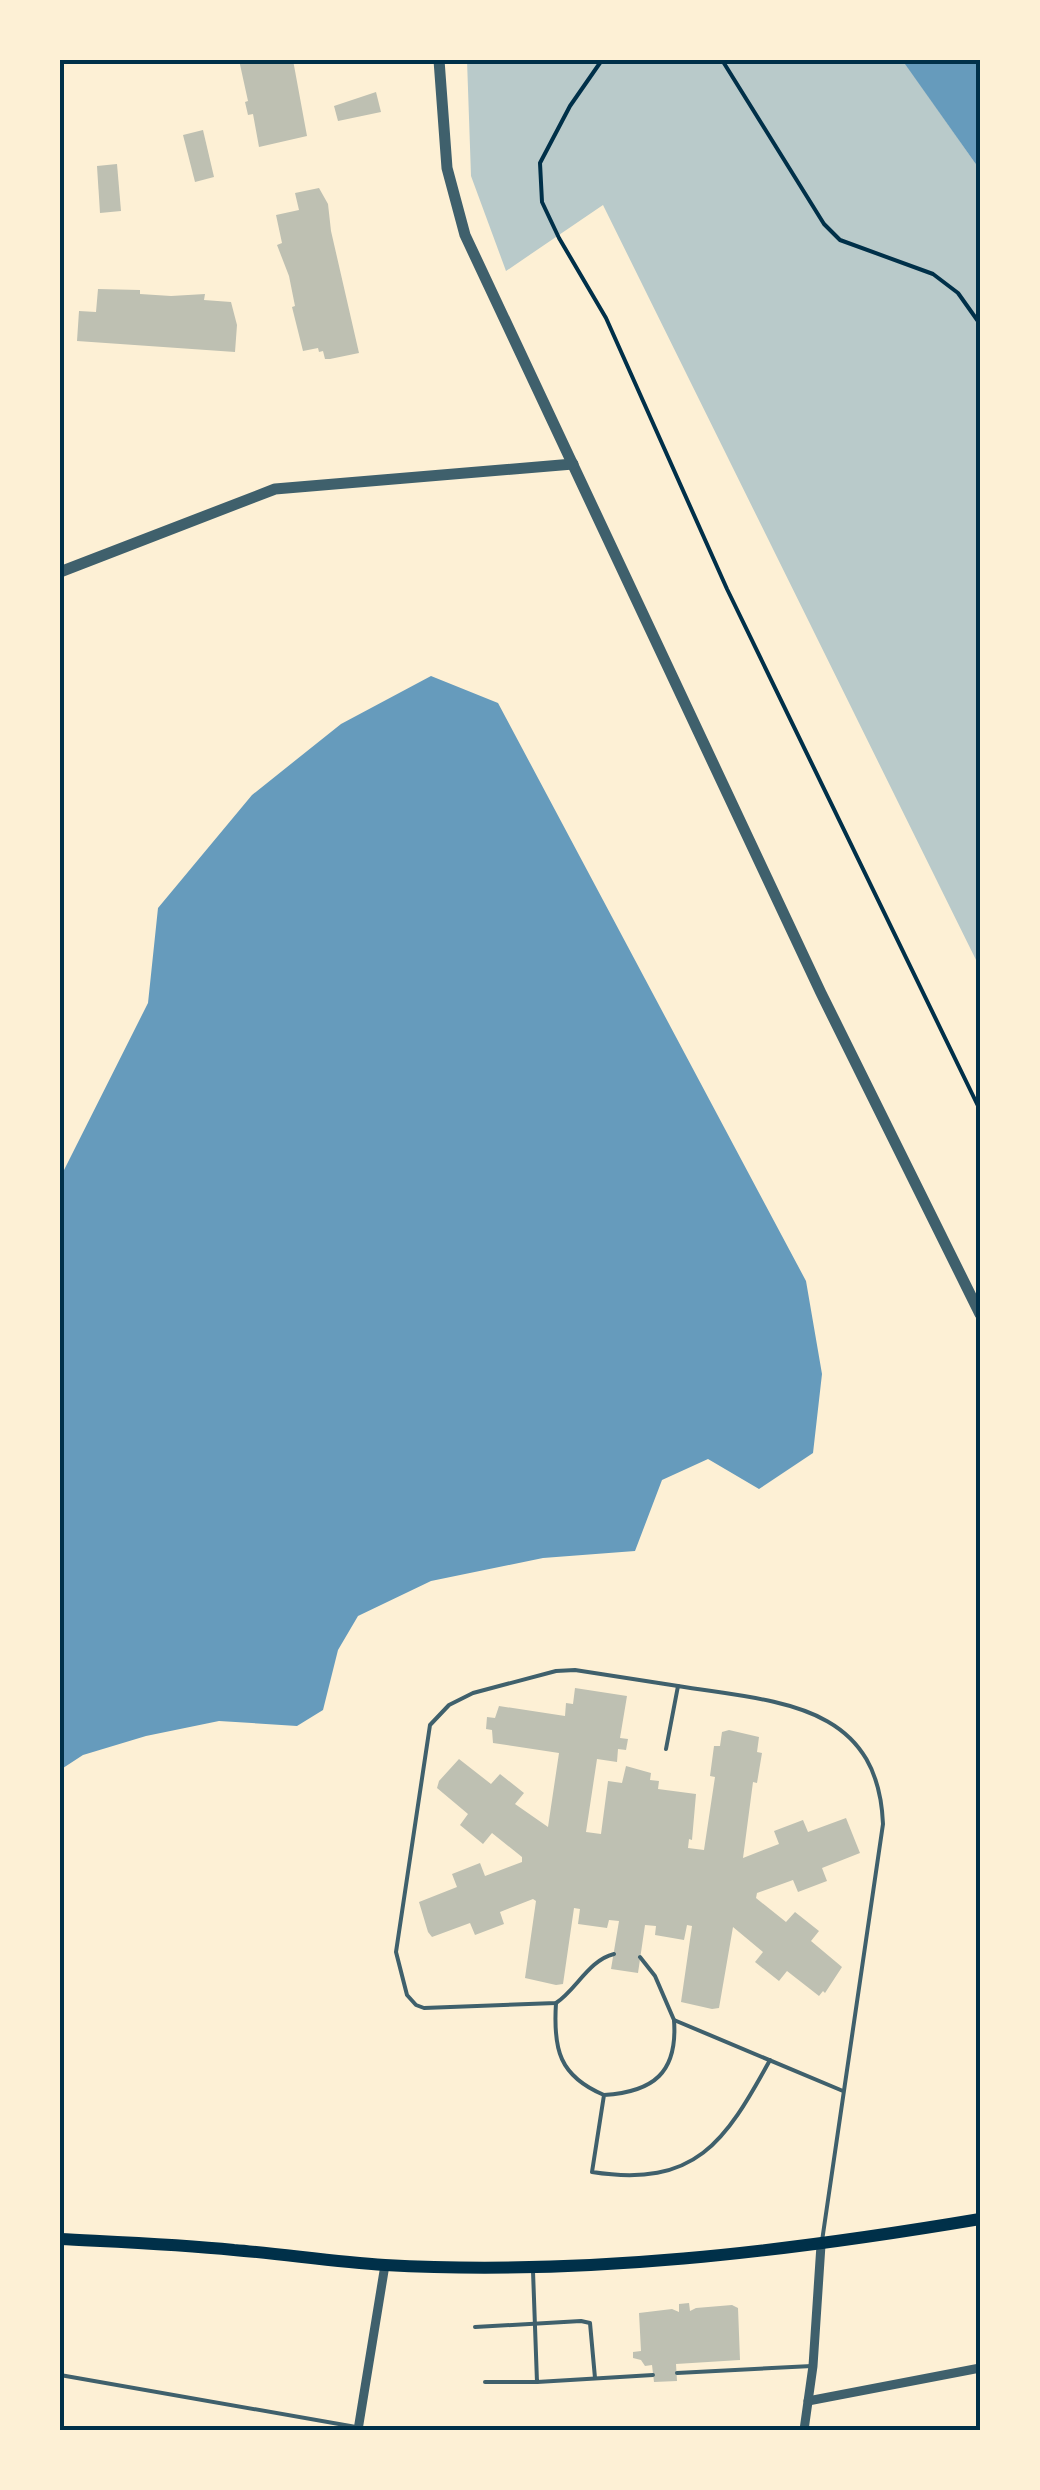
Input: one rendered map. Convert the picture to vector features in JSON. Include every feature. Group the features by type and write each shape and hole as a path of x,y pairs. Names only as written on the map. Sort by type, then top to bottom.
{"main road":[{"path":"60,2238 230,2249 385,2265 532,2266 650,2263 821,2245 980,2219"}],"street":[{"path":"439,60 447,168 465,234 821,993 980,1314"},
{"path":"60,572 275,489 573,464"},
{"path":"804,2430 813,2366 821,2245"},
{"path":"358,2429 385,2265"},
{"path":"808,2402 980,2368"}],"lane":[{"path":"614,1954 605,1956 556,2003 424,2008 407,1995 396,1952 430,1725 449,1705 474,1693 556,1671 575,1670 786,1704 842,1730 860,1747 882,1791 883,1824 821,2245"},
{"path":"666,1749 678,1686"},
{"path":"556,2003 556,2042 575,2080 604,2095 642,2090 658,2077 673,2054 674,2020 655,1976 640,1957"},
{"path":"674,2020 844,2090"},
{"path":"604,2095 592,2172 644,2176 674,2170 706,2150 737,2120 770,2060"},
{"path":"532,2266 537,2382"},
{"path":"474,2328 590,2323 595,2378"},
{"path":"676,2373 813,2366"},
{"path":"485,2382 653,2374"},
{"path":"60,2375 358,2429"}],"path":[{"path":"602,60 570,106 540,163 542,202 606,318 727,589 980,1110"},
{"path":"722,60 824,224 840,240 933,274 958,293 980,324"}],"shaded area":[{"path":"467,60 903,60 980,170 980,968 603,205 506,271 471,176"}],"water":[{"path":"903,60 980,60 980,170 905,64"},
{"path":"431,676 498,703 806,1281 822,1374 813,1453 759,1489 708,1459 662,1480 635,1551 543,1558 431,1581 358,1616 338,1650 323,1710 297,1726 219,1721 146,1736 83,1755 60,1770 60,1178 148,1003 158,908 252,795 341,724"}],"building":[{"path":"239,60 293,60 307,136 259,147 253,114 248,115 245,102 248,101"},
{"path":"376,92 381,112 338,121 334,106"},
{"path":"203,130 214,177 195,182 183,135"},
{"path":"117,164 121,211 100,213 97,166"},
{"path":"319,188 328,204 359,353 330,359 325,359 318,348 303,351 289,276 277,245 282,243 276,215 299,210 295,193"},
{"path":"98,289 140,290 140,294 171,296 205,294 204,300 231,302 237,325 235,352 77,341 79,311 96,312"},
{"path":"575,1688 627,1696 620,1738 628,1739 626,1750 618,1749 617,1762 597,1759 586,1832 601,1834 608,1781 622,1783 626,1766 651,1773 650,1780 659,1781 658,1789 696,1794 688,1848 704,1850 715,1777 710,1776 714,1746 720,1746 722,1732 729,1730 759,1737 757,1752 762,1753 757,1783 753,1782 743,1858 779,1844 774,1831 803,1820 808,1832 846,1818 860,1853 822,1868 827,1881 798,1892 793,1880 757,1893 756,1898 786,1922 795,1912 819,1931 811,1941 842,1967 825,1993 819,1996 787,1971 779,1981 755,1962 763,1952 733,1927 719,2008 712,2009 681,2002 692,1926 687,1925 684,1940 655,1935 656,1926 645,1925 638,1973 611,1969 619,1921 609,1920 607,1928 578,1924 580,1909 574,1908 563,1984 556,1985 525,1978 536,1901 533,1899 500,1912 504,1924 475,1935 470,1923 432,1937 419,1902 457,1887 452,1874 480,1863 485,1876 522,1862 522,1857 492,1833 483,1844 460,1825 468,1814 437,1788 439,1781 459,1759 491,1784 500,1774 524,1793 515,1804 548,1827 559,1753 493,1743 492,1730 486,1729 487,1717 495,1718 499,1706 565,1716 566,1703 573,1704"},
{"path":"689,2303 690,2311 732,2305 738,2308 740,2360 676,2364 677,2381 654,2382 652,2365 645,2366 633,2358 633,2352 641,2351 639,2313 672,2309 679,2312 679,2304"}]}
